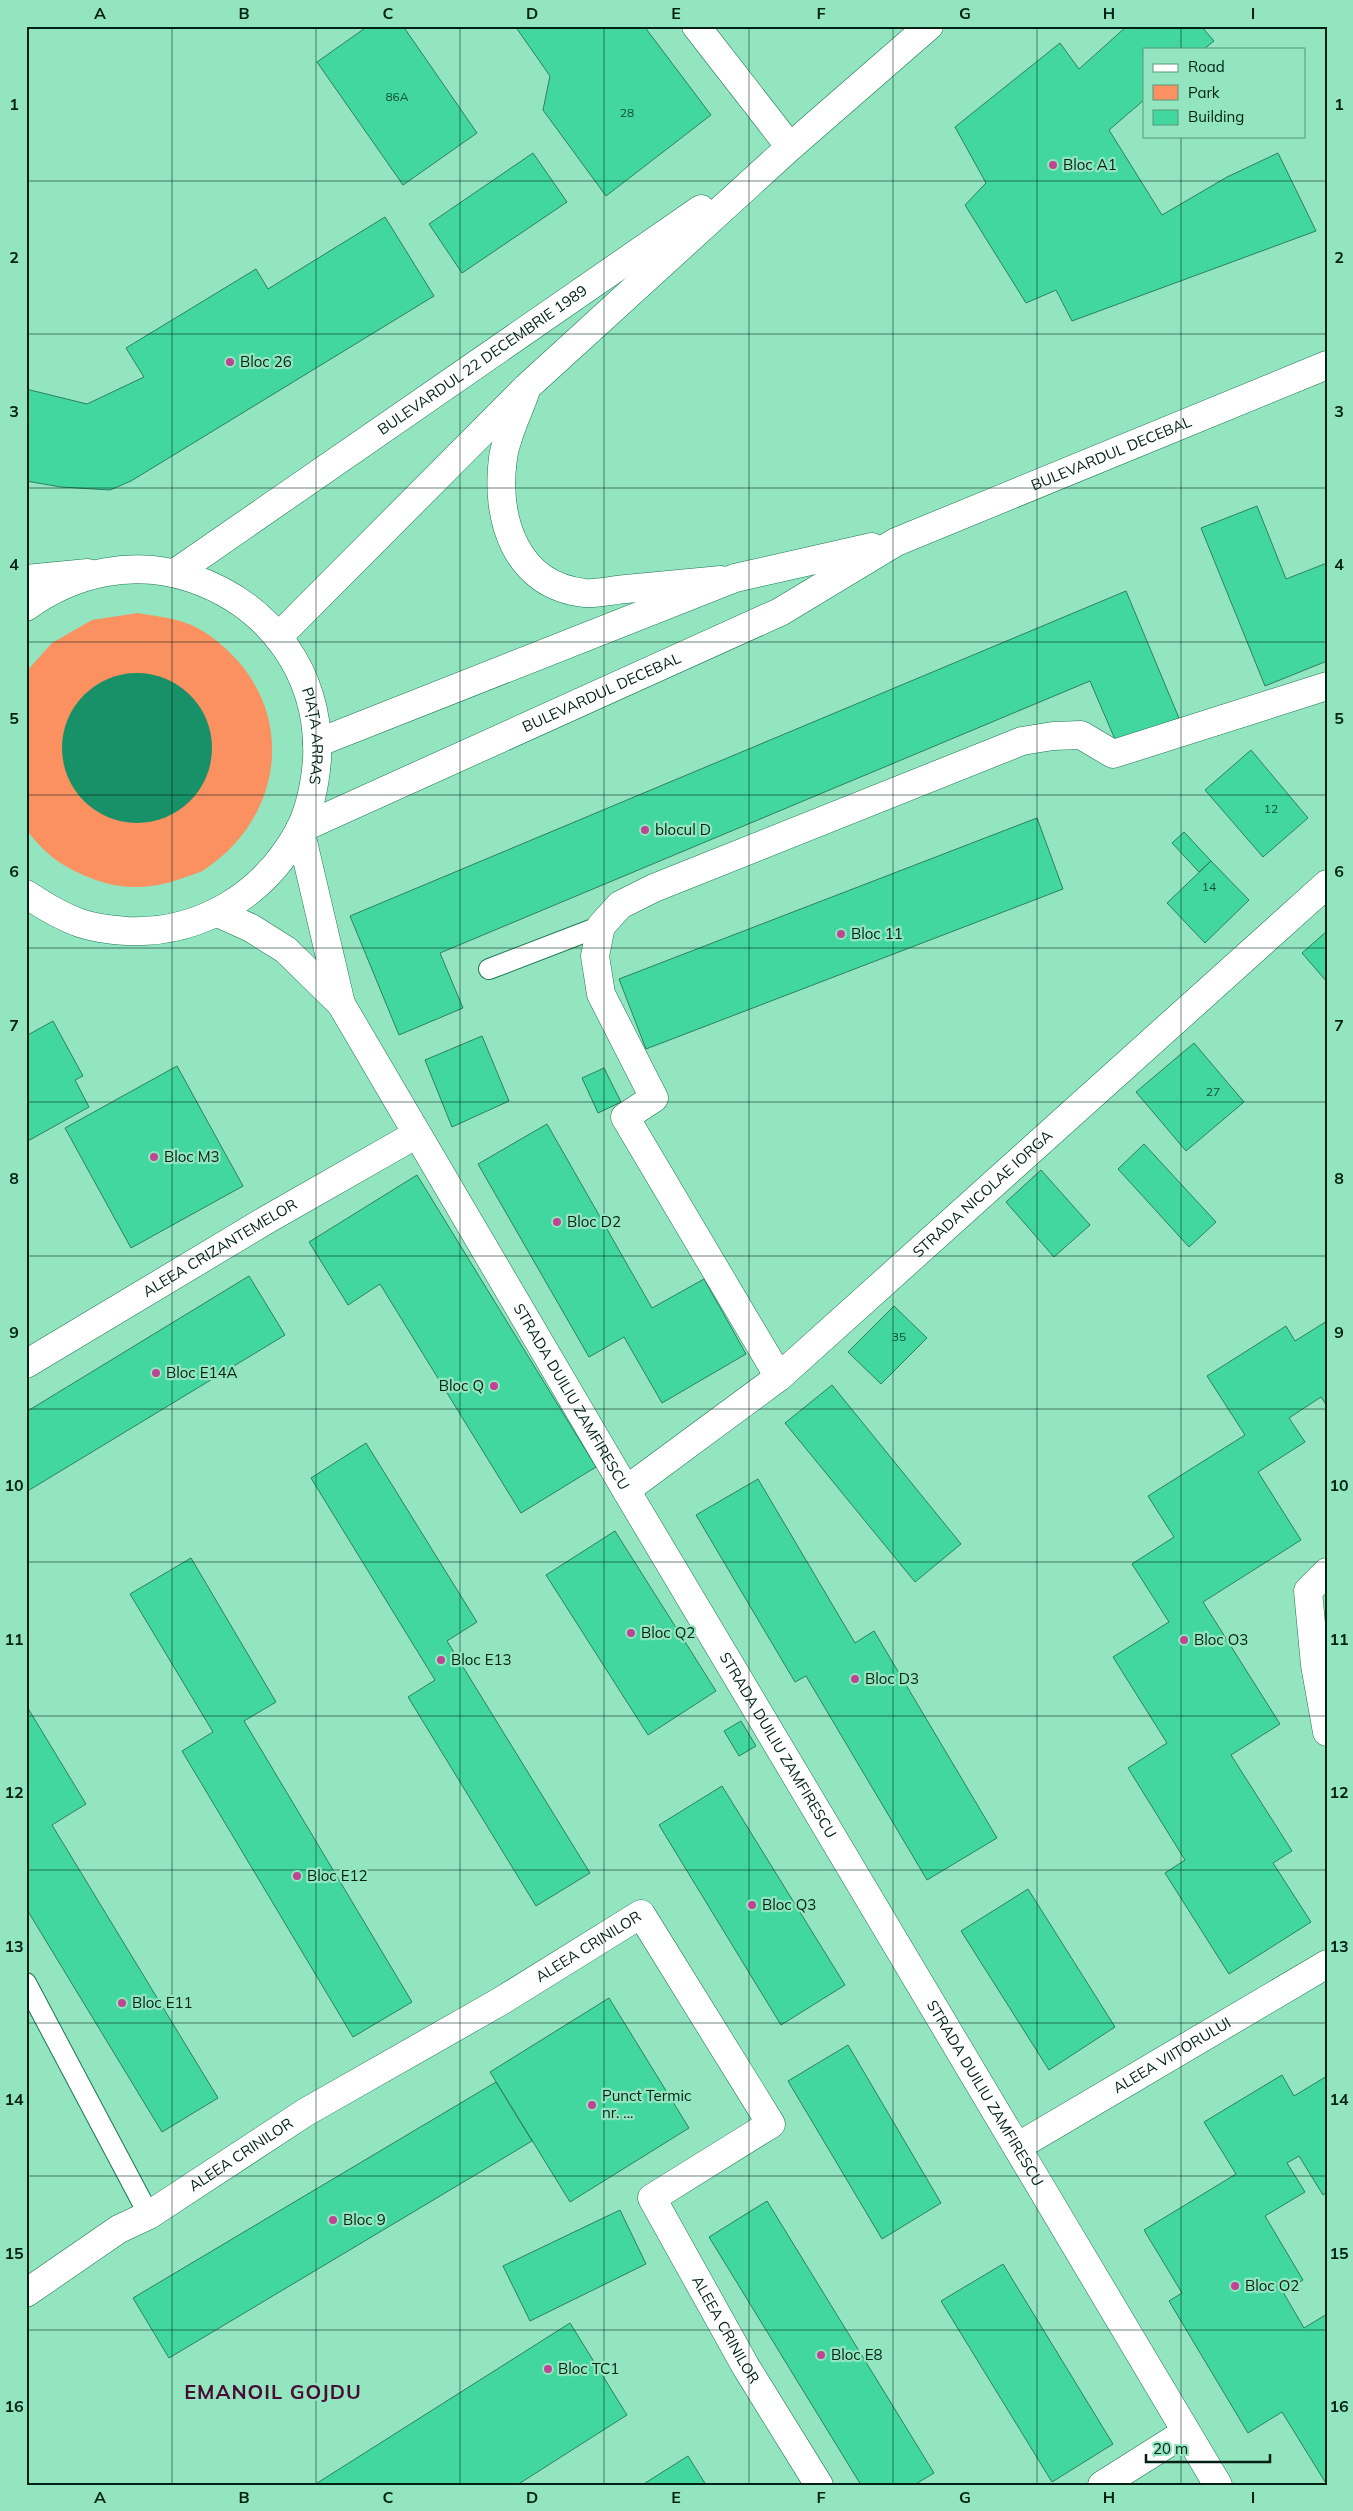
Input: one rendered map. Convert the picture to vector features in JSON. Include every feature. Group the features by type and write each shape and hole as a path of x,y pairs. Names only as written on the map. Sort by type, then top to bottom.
{"street":[{"path":"696,26 790,147"},
{"name":"BULEVARDUL 22 DECEMBRIE 1989","path":"278,637 527,387 790,147 929,26"},
{"name":"BULEVARDUL 22 DECEMBRIE 1989","path":"175,573 790,147"},
{"name":"BULEVARDUL DECEBAL","path":"300,829 780,612 896,542 1327,365"},
{"path":"527,387 503,456 501,495 507,530 517,554 538,576 558,586 585,593 735,578"},
{"name":"BULEVARDUL DECEBAL","path":"317,743 735,578 896,542"},
{"name":"PIAȚA ARRAS","path":"26,607 44,594 75,580 109,571 142,569 175,573 214,586 249,608 278,637 294,661 306,687 314,715 317,743 316,773 310,802 300,829 279,863 251,892 218,913 175,927 148,932 113,930 82,924 52,911 26,894"},
{"path":"26,579 109,571"},
{"path":"779,1377 625,1117 654,1098 601,994 595,956 601,926 620,904 654,888 1022,741 1053,736 1081,735 1113,754 1327,686"},
{"path":"300,829 341,1004"},
{"name":"STRADA NICOLAE IORGA","path":"626,1490 779,1377 1327,884"},
{"path":"218,913 251,928 286,950 341,1004"},
{"name":"STRADA DUILIU ZAMFIRESCU","path":"341,1004 626,1490 1218,2485"},
{"name":"ALEEA CRIZANTEMELOR","path":"26,1364 268,1219 417,1134"},
{"path":"1327,1572 1308,1591 1315,1665 1327,1732"},
{"name":"ALEEA CRINILOR","path":"26,2293 119,2229 149,2215 306,2112 501,2001 641,1914 771,2124 652,2198 746,2367 819,2485"},
{"name":"ALEEA VIITORULUI","path":"1017,2147 1327,1964"},
{"path":"1102,2485 1186,2432"}],"lane":[{"path":"489,969 601,926"},
{"path":"26,1983 149,2215"}],"green space":[{"path":"138,613 172,619 191,625 220,643 238,661 256,687 267,715 272,744 270,773 262,800 248,827 229,850 198,873 161,884 131,887 102,882 69,868 42,848 26,829 26,672 52,643 92,620"}],"shaded area":[{"path":"137,673 166,679 190,695 206,719 212,748 206,777 190,801 166,817 137,823 108,817 84,801 68,777 62,748 68,719 84,695 108,679"}],"building":[{"path":"368,26 403,26 477,133 403,185 317,62"},
{"path":"515,26 644,26 711,115 606,196 543,110 550,76"},
{"name":"Bloc A1","path":"1127,26 1201,26 1214,41 1205,48 1143,48 1143,101 1109,130 1162,215 1227,177 1278,153 1316,231 1072,321 1056,290 1026,303 965,205 986,183 955,127 1060,43 1079,69"},
{"path":"533,153 567,202 462,273 429,224"},
{"name":"Bloc 26","path":"385,217 434,296 131,481 110,490 61,487 26,481 26,389 87,404 144,377 126,348 256,269 268,289"},
{"path":"1257,506 1286,579 1327,563 1327,661 1265,686 1201,528"},
{"name":"blocul D","path":"1126,591 1179,718 1117,744 1090,681 440,953 463,1008 399,1035 350,916"},
{"path":"1251,750 1308,818 1263,857 1205,790"},
{"name":"Bloc 11","path":"1037,818 1063,889 646,1049 619,979"},
{"path":"1184,832 1211,861 1199,872 1172,843"},
{"path":"1211,861 1249,900 1205,943 1167,903"},
{"path":"1327,931 1327,982 1302,953"},
{"path":"53,1021 83,1076 75,1080 89,1107 26,1142 26,1036"},
{"path":"482,1036 509,1101 452,1127 425,1060"},
{"path":"1194,1043 1244,1102 1186,1151 1136,1092"},
{"name":"Bloc M3","path":"177,1066 243,1186 131,1248 65,1128"},
{"path":"604,1068 621,1102 598,1113 582,1078"},
{"name":"Bloc D2","path":"547,1124 652,1308 704,1279 746,1354 662,1403 624,1337 589,1357 478,1164"},
{"path":"1144,1144 1216,1222 1189,1247 1118,1169"},
{"path":"1041,1170 1090,1225 1054,1257 1006,1202"},
{"name":"Bloc Q","path":"417,1175 596,1467 521,1513 380,1284 348,1305 309,1242"},
{"name":"Bloc E14A","path":"249,1276 285,1335 26,1492 26,1412"},
{"path":"894,1306 927,1338 881,1384 848,1352"},
{"name":"Bloc O3","path":"1327,1321 1327,1406 1321,1397 1289,1418 1305,1442 1258,1472 1301,1540 1203,1602 1280,1724 1231,1755 1292,1851 1273,1863 1311,1922 1229,1974 1165,1873 1185,1860 1128,1768 1167,1743 1113,1657 1169,1622 1132,1564 1174,1537 1148,1496 1245,1435 1207,1376 1286,1326 1295,1341"},
{"path":"832,1385 961,1544 915,1582 785,1423"},
{"name":"Bloc E13","path":"366,1443 477,1622 447,1641 590,1873 536,1906 408,1697 435,1680 311,1478"},
{"name":"Bloc D3","path":"758,1479 855,1643 874,1631 997,1838 927,1880 806,1676 795,1682 696,1515"},
{"name":"Bloc Q2","path":"615,1531 716,1691 648,1735 546,1575"},
{"name":"Bloc E12","path":"191,1558 276,1702 244,1721 412,2002 353,2037 182,1751 213,1732 130,1594"},
{"name":"Bloc E11","path":"26,1705 86,1804 52,1825 218,2098 162,2132 26,1908"},
{"path":"741,1721 756,1746 739,1756 724,1731"},
{"name":"Bloc Q3","path":"722,1786 845,1985 781,2025 659,1825"},
{"path":"1028,1889 1115,2027 1049,2070 961,1931"},
{"name":"Punct Termic nr. ...","path":"609,1998 689,2128 570,2202 490,2072"},
{"path":"848,2045 941,2203 882,2239 788,2081"},
{"name":"Bloc O2","path":"1282,2075 1294,2096 1327,2076 1327,2192 1323,2195 1299,2156 1287,2163 1305,2192 1265,2216 1303,2280 1283,2292 1304,2328 1327,2314 1327,2485 1282,2412 1248,2433 1169,2301 1182,2293 1144,2230 1236,2174 1204,2122"},
{"name":"Bloc 9","path":"496,2082 532,2141 169,2358 133,2298"},
{"name":"Bloc E8","path":"767,2201 934,2473 914,2485 861,2485 709,2237"},
{"path":"620,2210 646,2264 530,2321 503,2266"},
{"path":"1003,2264 1113,2444 1052,2482 941,2301"},
{"name":"Bloc TC1","path":"570,2323 627,2415 517,2485 314,2485"},
{"path":"688,2456 706,2485 642,2485"}],"place":[{"name":"Bloc A1","path":"1053,165"},
{"name":"Bloc 26","path":"230,362"},
{"name":"blocul D","path":"645,830"},
{"name":"Bloc 11","path":"841,934"},
{"name":"Bloc M3","path":"154,1157"},
{"name":"Bloc D2","path":"557,1222"},
{"name":"Bloc E14A","path":"156,1373"},
{"name":"Bloc Q","path":"494,1386"},
{"name":"Bloc Q2","path":"631,1633"},
{"name":"Bloc O3","path":"1184,1640"},
{"name":"Bloc E13","path":"441,1660"},
{"name":"Bloc D3","path":"855,1679"},
{"name":"Bloc E12","path":"297,1876"},
{"name":"Bloc Q3","path":"752,1905"},
{"name":"Bloc E11","path":"122,2003"},
{"name":"Punct Termic nr. ...","path":"592,2105"},
{"name":"Bloc 9","path":"333,2220"},
{"name":"Bloc O2","path":"1235,2286"},
{"name":"Bloc E8","path":"821,2355"},
{"name":"Bloc TC1","path":"548,2369"}],"district":[{"name":"EMANOIL GOJDU","path":"273,2392"}]}
